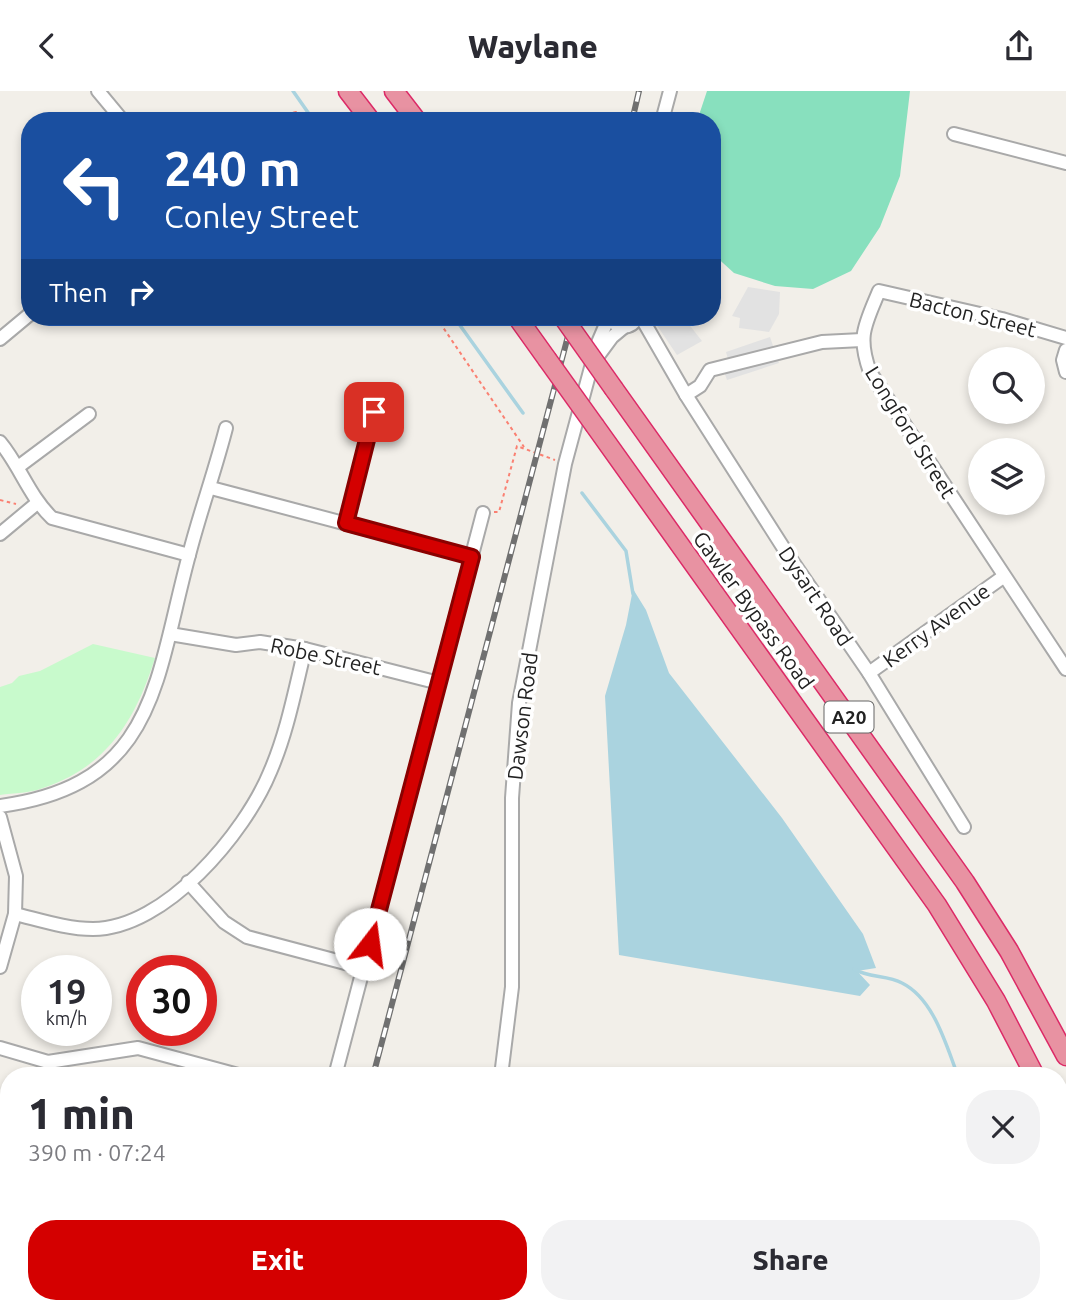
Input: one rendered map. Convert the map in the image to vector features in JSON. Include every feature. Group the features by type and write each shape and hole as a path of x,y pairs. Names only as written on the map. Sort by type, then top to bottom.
{"highway":[{"path":"348,91 364,112"},
{"path":"394,91 410,112"},
{"name":"Gawler Bypass Road","path":"523,326 937,905 996,1001 1030,1067"},
{"name":"Gawler Bypass Road","path":"569,326 992,921 1066,1056"}],"street":[{"path":"98,91 116,112"},
{"path":"664,112 670,91"},
{"path":"954,134 1066,163"},
{"name":"Bacton Street","path":"879,291 1002,319 1066,338"},
{"name":"Longford Street","path":"879,291 862,334 863,355 870,372 1066,669"},
{"path":"0,339 21,322"},
{"name":"Dawson Road","path":"502,1067 512,987 512,798 519,703 565,464 597,345 605,326"},
{"name":"Dysart Road","path":"622,326 647,338 667,364"},
{"name":"Dysart Road","path":"645,326 686,395 788,555 869,673 964,827"},
{"name":"Dawson Road","path":"594,362 612,337 627,327"},
{"path":"686,395 701,386 710,370 822,342 862,340"},
{"path":"1066,349 1063,360 1066,372"},
{"path":"346,523 374,412"},
{"path":"18,467 89,414"},
{"path":"0,806 47,797 92,776 143,720 170,634 189,555 211,488 226,428"},
{"path":"0,442 18,467 36,504 52,518 189,555"},
{"path":"211,488 472,557"},
{"path":"0,534 36,504"},
{"path":"337,1067 483,513"},
{"name":"Kerry Avenue","path":"869,673 1003,577"},
{"name":"Robe Street","path":"170,634 236,645 260,642 305,649 439,683"},
{"path":"15,914 58,924 104,928 145,915 188,882 237,828 270,774 305,649"},
{"path":"0,817 16,876 15,914 0,967"},
{"path":"188,882 213,911 238,933 364,968"},
{"path":"0,1048 48,1062 138,1048 209,1067"}],"path":[{"path":"442,326 524,447"},
{"path":"483,513 499,512 517,446 565,464"},
{"path":"0,499 17,505 24,514"}],"green space":[{"path":"707,91 910,91 900,176 880,227 851,271 813,289 775,286 734,273 721,261 721,112 700,112"},
{"path":"93,644 155,658 128,720 102,754 65,779 38,790 0,795 0,687 12,683 19,676 40,671"}],"shaded area":[{"path":"748,287 780,292 779,314 769,332 739,328 740,318 732,316"},
{"path":"657,326 690,326 702,341 677,355"},
{"path":"770,337 779,363 727,380 721,363 728,359 726,352"}],"water":[{"path":"633,589 646,610 669,673 782,818 863,934 876,968 857,971 870,985 860,996 619,955 605,696 626,625"}],"waterway":[{"path":"293,91 308,112"},
{"path":"460,326 523,413"},
{"path":"582,493 626,551 633,594"},
{"path":"854,969 902,983 913,990 931,1011 955,1067"}],"railway":[{"path":"634,112 639,91"},
{"path":"375,1067 571,326"}],"route":[{"path":"370,944 472,557 346,523 374,412"}]}
